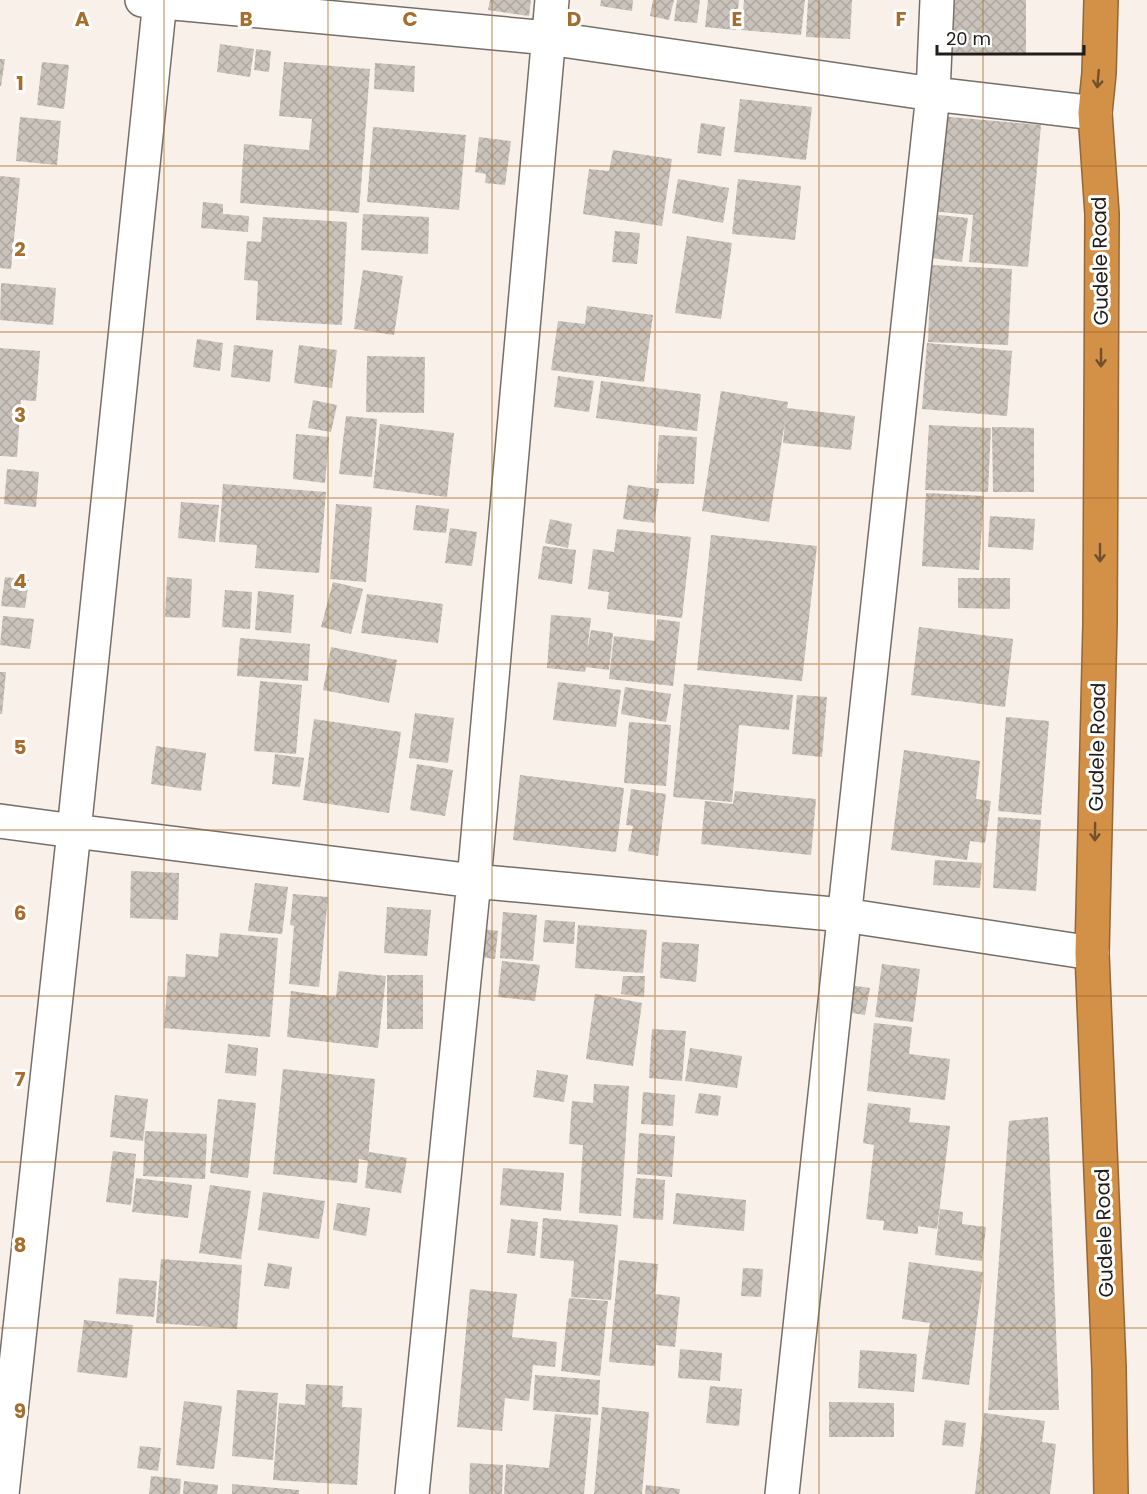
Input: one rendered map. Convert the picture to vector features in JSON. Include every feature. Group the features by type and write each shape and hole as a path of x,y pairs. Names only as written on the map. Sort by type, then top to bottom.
{"highway":[{"name":"Gudele Road","path":"1101,0 1099,73 1095,113 1102,214 1100,624 1092,953 1109,1368 1111,1494"}],"street":[{"path":"412,1494 474,881 552,0"},
{"path":"782,1494 933,94 937,0"},
{"path":"2,1494 74,831 154,1 548,38 933,94 1095,113"},
{"path":"0,821 474,881 844,915 1092,953"}],"building":[{"path":"490,0 531,0 529,16 488,10"},
{"path":"601,0 633,0 632,11 600,6"},
{"path":"653,0 674,0 669,20 650,16"},
{"path":"677,0 700,0 697,23 674,21"},
{"path":"708,0 739,0 736,30 705,27"},
{"path":"744,0 805,0 801,35 741,30"},
{"path":"808,0 852,0 850,39 806,37"},
{"path":"943,0 1026,0 1026,53 943,52"},
{"path":"220,44 254,49 250,77 217,72"},
{"path":"256,49 271,51 269,72 254,70"},
{"path":"0,59 5,59 1,86 0,86"},
{"path":"42,62 69,65 64,109 37,105"},
{"path":"284,62 370,69 359,213 240,203 244,144 309,150 312,119 279,116"},
{"path":"375,63 415,66 414,92 374,89"},
{"path":"740,99 812,107 806,160 734,152"},
{"path":"939,116 1041,125 1028,267 969,262 973,215 930,211"},
{"path":"20,117 61,121 57,165 16,161"},
{"path":"701,123 725,127 721,156 697,153"},
{"path":"373,127 466,135 459,210 367,202"},
{"path":"479,137 511,141 505,185 485,183 486,174 475,172"},
{"path":"613,150 672,159 662,226 583,214 589,169 609,171"},
{"path":"0,176 20,178 11,269 0,268"},
{"path":"678,179 729,188 723,223 672,213"},
{"path":"738,179 801,186 795,240 732,234"},
{"path":"203,202 223,204 223,214 249,216 248,232 201,228"},
{"path":"363,214 429,217 428,254 361,250"},
{"path":"930,214 968,218 962,262 924,257"},
{"path":"263,217 347,222 342,325 256,320 258,281 244,280 247,241 261,242"},
{"path":"615,231 640,233 637,264 612,262"},
{"path":"687,236 732,243 721,319 675,313"},
{"path":"931,265 1012,269 1008,345 928,342"},
{"path":"363,270 403,276 394,335 354,329"},
{"path":"1,283 56,288 53,325 0,320"},
{"path":"587,306 653,315 644,382 551,370 558,321 585,324"},
{"path":"197,339 223,343 220,371 193,367"},
{"path":"927,343 1012,351 1007,416 922,409"},
{"path":"234,345 273,350 270,382 231,377"},
{"path":"299,345 337,350 332,388 294,383"},
{"path":"0,348 40,351 36,401 21,400 17,457 0,456"},
{"path":"367,356 425,357 424,413 366,412"},
{"path":"558,376 594,381 589,412 554,407"},
{"path":"601,381 701,394 697,431 596,418"},
{"path":"721,391 788,402 787,408 855,416 851,450 783,443 785,421 769,522 702,511"},
{"path":"313,400 337,405 331,432 308,428"},
{"path":"346,416 377,419 372,477 339,474"},
{"path":"380,424 454,433 447,497 373,488"},
{"path":"929,425 991,428 988,492 925,490"},
{"path":"992,427 1034,428 1034,492 993,492"},
{"path":"296,434 329,437 325,483 293,479"},
{"path":"659,435 697,437 694,484 656,483"},
{"path":"7,469 39,472 36,507 4,504"},
{"path":"223,484 326,492 319,573 255,568 257,545 219,542"},
{"path":"628,485 659,489 654,523 623,519"},
{"path":"926,493 984,496 979,570 922,566"},
{"path":"181,502 219,505 215,542 178,538"},
{"path":"336,504 372,507 366,582 330,579"},
{"path":"416,505 449,509 446,533 413,530"},
{"path":"990,516 1035,519 1033,550 988,547"},
{"path":"550,519 572,524 568,548 545,543"},
{"path":"450,528 477,532 472,566 445,563"},
{"path":"617,529 691,537 682,618 607,609 609,592 588,589 593,549 614,552"},
{"path":"711,535 817,546 802,681 697,670"},
{"path":"543,546 576,550 572,584 538,579"},
{"path":"5,577 29,580 25,608 1,606"},
{"path":"167,577 192,579 190,618 165,617"},
{"path":"958,578 1010,578 1010,609 958,608"},
{"path":"333,582 363,589 351,634 321,627"},
{"path":"225,590 252,592 250,629 222,627"},
{"path":"258,591 294,595 291,633 255,630"},
{"path":"367,594 443,604 438,643 361,633"},
{"path":"551,615 591,618 587,652 591,630 613,633 609,670 586,667 585,672 547,668"},
{"path":"3,616 34,619 30,649 0,645"},
{"path":"657,619 680,622 673,686 609,679 614,636 655,641"},
{"path":"919,627 1013,639 1005,707 911,695"},
{"path":"240,638 310,644 308,681 237,676"},
{"path":"331,647 397,660 389,703 323,690"},
{"path":"0,672 6,672 2,714 0,714"},
{"path":"260,681 302,685 296,754 254,751"},
{"path":"558,682 621,690 616,727 553,720"},
{"path":"684,684 793,695 789,730 739,725 732,802 673,797"},
{"path":"625,687 671,694 666,722 621,714"},
{"path":"797,695 827,697 822,757 792,754"},
{"path":"415,713 454,718 448,763 409,758"},
{"path":"1006,717 1049,721 1041,815 998,811"},
{"path":"314,719 401,732 389,813 303,800"},
{"path":"629,722 671,725 666,786 624,783"},
{"path":"156,746 206,753 201,791 151,784"},
{"path":"904,750 980,761 976,799 991,801 985,843 970,841 967,860 891,850"},
{"path":"275,754 304,758 300,787 272,784"},
{"path":"417,764 453,770 445,816 410,810"},
{"path":"520,775 624,788 616,852 513,840"},
{"path":"631,789 666,794 658,856 628,851 633,826 626,825"},
{"path":"735,791 816,799 811,855 701,844 705,801 733,804"},
{"path":"998,817 1041,820 1036,891 993,888"},
{"path":"935,860 982,863 980,888 933,885"},
{"path":"131,871 179,873 178,920 130,918"},
{"path":"255,883 288,887 282,934 248,931"},
{"path":"293,894 328,897 319,987 289,984 294,926 290,925"},
{"path":"387,907 431,910 427,956 384,953"},
{"path":"503,912 537,915 533,961 500,958"},
{"path":"545,920 575,922 574,944 543,942"},
{"path":"578,925 647,930 643,973 575,968"},
{"path":"475,928 498,931 495,959 472,956"},
{"path":"220,933 278,938 270,1037 164,1028 168,976 185,977 186,954 218,957"},
{"path":"662,942 699,944 696,982 660,978"},
{"path":"502,961 540,965 535,1001 498,997"},
{"path":"882,964 920,969 913,1022 875,1017"},
{"path":"339,971 386,976 378,1048 287,1037 291,991 336,997"},
{"path":"387,975 423,975 423,1029 387,1029"},
{"path":"623,976 645,976 644,997 621,994"},
{"path":"850,985 870,988 865,1015 845,1012"},
{"path":"595,994 642,1003 633,1066 586,1059"},
{"path":"874,1023 912,1027 909,1054 950,1059 945,1100 867,1091"},
{"path":"652,1029 686,1031 682,1081 649,1078"},
{"path":"228,1044 258,1048 256,1076 225,1073"},
{"path":"690,1048 742,1056 737,1088 685,1081"},
{"path":"283,1069 375,1079 368,1161 359,1159 357,1183 273,1174"},
{"path":"537,1070 568,1075 564,1102 533,1097"},
{"path":"594,1084 629,1086 621,1216 579,1213 583,1145 569,1144 572,1101 593,1103"},
{"path":"643,1092 675,1095 673,1126 641,1124"},
{"path":"699,1093 721,1096 718,1116 695,1113"},
{"path":"115,1095 148,1099 143,1141 110,1137"},
{"path":"218,1099 256,1103 248,1178 210,1173"},
{"path":"868,1103 911,1108 909,1122 950,1126 937,1229 918,1226 918,1234 883,1230 884,1221 866,1219 874,1145 863,1143"},
{"path":"1048,1117 1059,1410 988,1410 1009,1121"},
{"path":"145,1131 207,1134 205,1179 143,1176"},
{"path":"639,1133 675,1136 672,1177 637,1174"},
{"path":"113,1151 136,1154 131,1205 106,1202"},
{"path":"369,1152 407,1158 401,1193 365,1188"},
{"path":"503,1168 564,1173 561,1211 500,1205"},
{"path":"136,1178 192,1185 188,1218 132,1212"},
{"path":"636,1178 665,1180 663,1220 633,1218"},
{"path":"210,1185 251,1191 241,1259 199,1253"},
{"path":"263,1192 325,1201 319,1239 258,1230"},
{"path":"676,1193 746,1200 744,1231 673,1224"},
{"path":"337,1203 370,1208 366,1236 333,1230"},
{"path":"940,1209 963,1212 962,1224 986,1227 982,1261 935,1255"},
{"path":"543,1218 618,1225 611,1300 571,1297 574,1261 540,1258"},
{"path":"511,1219 538,1222 535,1256 507,1253"},
{"path":"161,1259 242,1265 237,1329 156,1323"},
{"path":"619,1260 658,1264 655,1294 680,1297 675,1347 656,1345 655,1366 609,1362"},
{"path":"909,1262 983,1272 969,1385 922,1379 930,1323 902,1319"},
{"path":"268,1263 292,1267 289,1289 264,1286"},
{"path":"743,1268 763,1269 761,1297 741,1296"},
{"path":"119,1278 157,1281 154,1317 116,1314"},
{"path":"470,1289 517,1294 512,1337 557,1342 555,1367 533,1365 529,1401 505,1398 502,1431 457,1427"},
{"path":"569,1298 608,1301 600,1376 561,1371"},
{"path":"84,1320 133,1325 127,1378 77,1372"},
{"path":"680,1349 722,1353 720,1381 678,1378"},
{"path":"860,1350 917,1354 914,1392 858,1388"},
{"path":"535,1375 600,1380 598,1415 533,1410"},
{"path":"306,1384 343,1386 342,1407 362,1408 357,1485 273,1480 279,1403 305,1405"},
{"path":"710,1386 742,1389 739,1426 706,1423"},
{"path":"237,1390 278,1393 273,1460 232,1456"},
{"path":"184,1401 222,1406 214,1469 176,1465"},
{"path":"829,1402 894,1403 894,1437 829,1437"},
{"path":"602,1407 649,1412 642,1494 594,1494"},
{"path":"984,1413 1045,1421 1042,1442 1056,1444 1050,1494 975,1494"},
{"path":"555,1414 591,1418 584,1494 504,1494 506,1464 549,1468"},
{"path":"945,1420 966,1423 963,1447 942,1445"},
{"path":"140,1446 161,1448 158,1471 137,1468"},
{"path":"470,1463 503,1465 502,1494 469,1494"},
{"path":"151,1476 181,1479 180,1494 149,1494"},
{"path":"184,1481 218,1485 217,1494 183,1494"},
{"path":"232,1484 299,1490 299,1494 232,1494"},
{"path":"646,1485 680,1489 679,1494 645,1494"}]}
